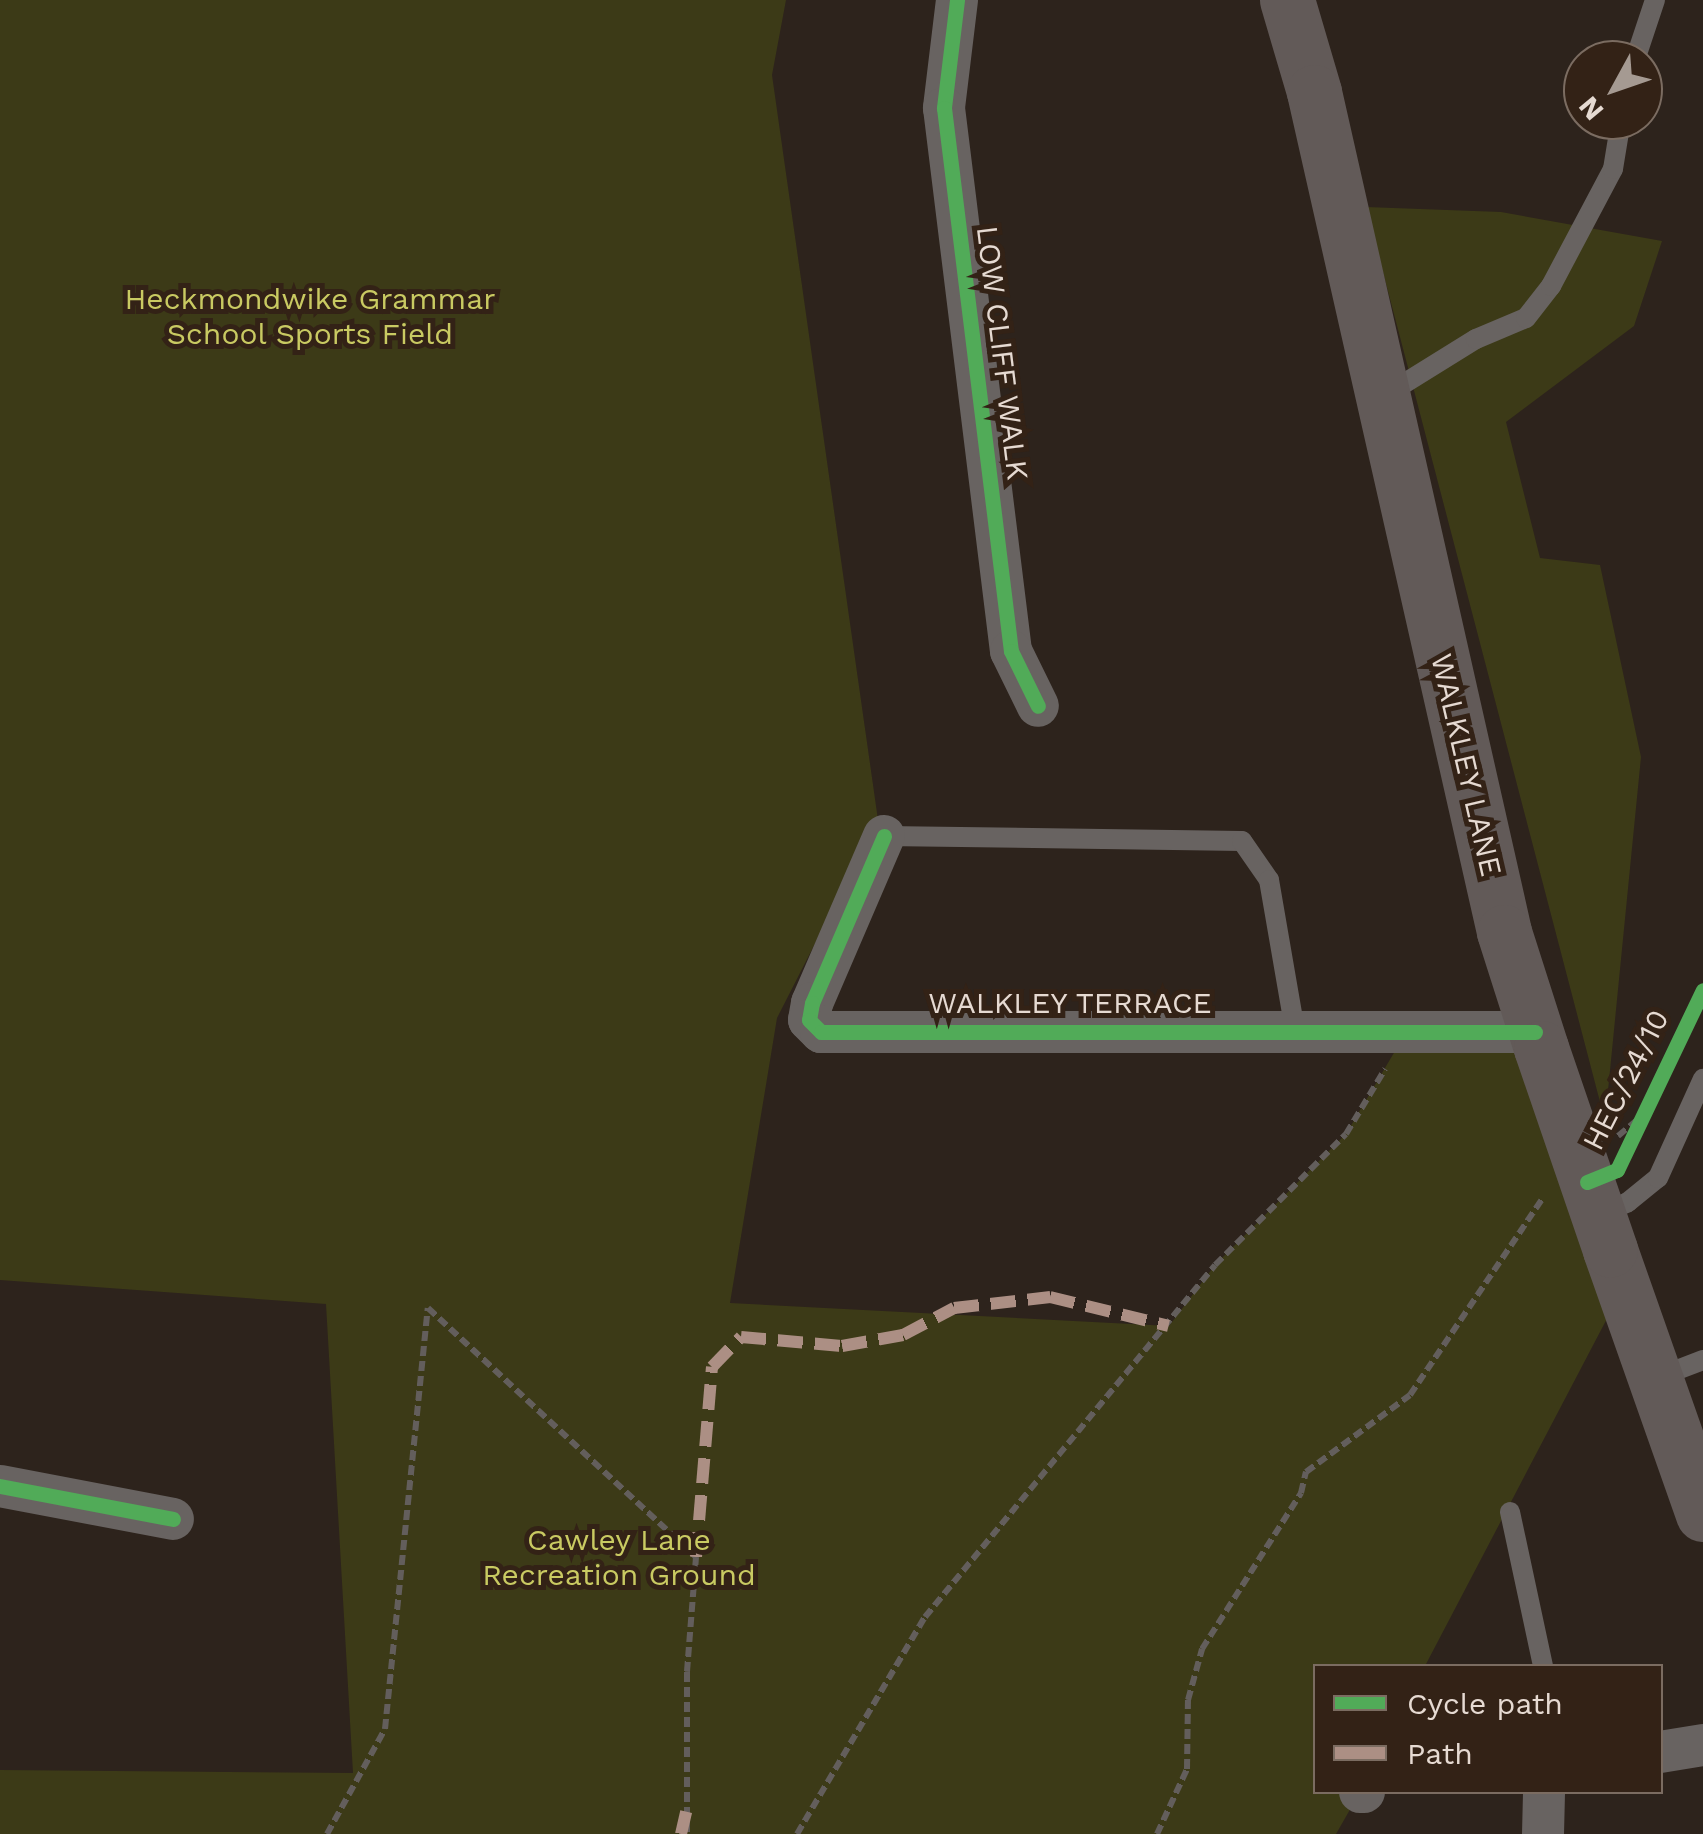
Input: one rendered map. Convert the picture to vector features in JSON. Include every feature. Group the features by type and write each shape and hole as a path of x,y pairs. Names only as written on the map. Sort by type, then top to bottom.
{"main road":[{"name":"WALKLEY LANE","path":"1287,0 1383,397 1504,932 1588,1198 1678,1369 1703,1514"}],"street":[{"name":"LOW CLIFF WALK","path":"957,0 944,108 1011,651 1038,706"},
{"name":"WALKLEY TERRACE","path":"884,836 812,1003 809,1020 821,1032 1408,1029 1538,1040"},
{"path":"0,1486 173,1519"},
{"path":"1663,1751 1703,1744"},
{"path":"1543,1834 1544,1794"}],"lane":[{"path":"1642,40 1655,0"},
{"path":"1383,397 1476,339 1526,318 1551,286 1614,169 1618,140"},
{"path":"884,836 1242,841 1269,880 1294,1030"},
{"path":"1588,1198 1628,1202 1658,1178 1703,1078"},
{"path":"1510,1512 1543,1664"}],"path":[{"path":"797,1834 925,1616 1215,1266 1346,1134 1408,1029"},
{"path":"1157,1834 1187,1770 1188,1700 1202,1649 1300,1493 1306,1472 1410,1395 1588,1198 1643,1114"},
{"path":"328,1834 385,1728 428,1308 696,1558 685,1834"}],"green space":[{"path":"0,0 786,0 772,75 878,820 777,1018 730,1303 1169,1326 1215,1265 1346,1134 1408,1029 1535,1032 1622,1290 1426,1664 1313,1664 1313,1794 1359,1794 1336,1834 0,1834 0,1770 353,1773 326,1304 0,1280"},
{"path":"1366,207 1501,212 1662,241 1634,326 1506,422 1540,558 1600,565 1641,757 1605,1121"}],"marked path":[{"path":"696,1557 712,1367 741,1337 842,1346 903,1335 954,1308 1050,1297 1169,1326"},
{"path":"681,1834 686,1812"}],"cycle path":[{"path":"957,0 944,108 1011,651 1038,706"},
{"path":"884,836 812,1003 809,1020 821,1032 1535,1032"},
{"name":"HEC/24/10","path":"1587,1182 1617,1170 1703,990"},
{"path":"0,1486 173,1519"}],"park label":[{"name":"Heckmondwike Grammar School Sports Field","path":"310,316"},
{"name":"Cawley Lane Recreation Ground","path":"619,1557"}]}
